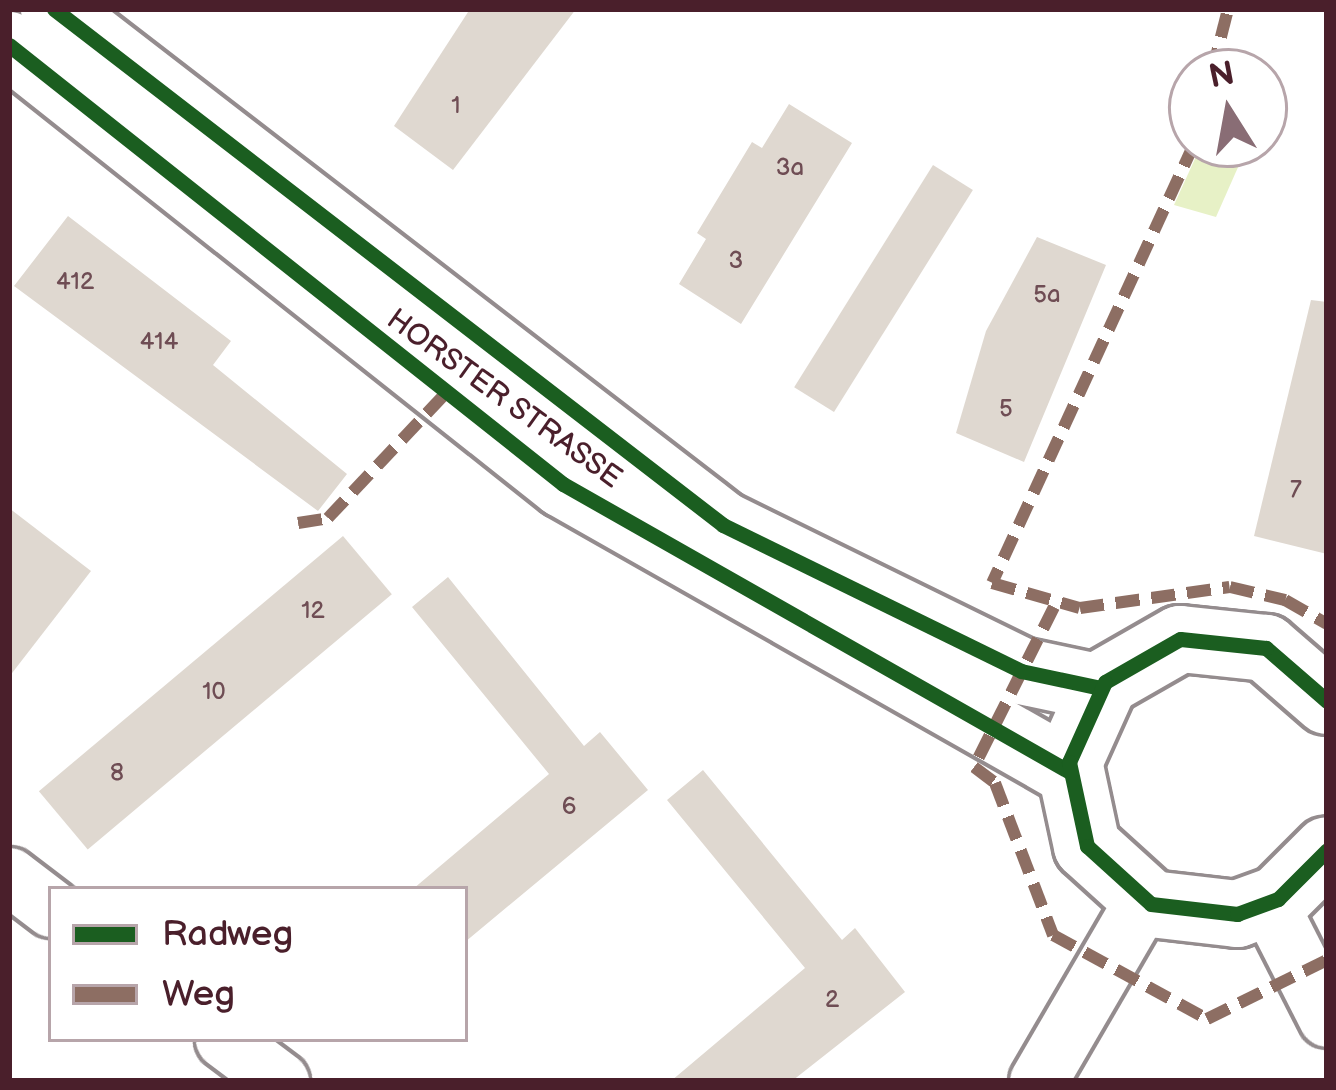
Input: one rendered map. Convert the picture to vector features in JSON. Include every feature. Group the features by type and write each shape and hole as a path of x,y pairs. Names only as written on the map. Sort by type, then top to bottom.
{"main road":[{"name":"HORSTER STRASSE","path":"54,9 723,525 1021,671 1101,688"},
{"name":"HORSTER STRASSE","path":"9,46 563,484 1070,772"},
{"path":"1327,701 1267,648 1224,637 1180,639 1139,655 1101,688 1081,720 1070,772 1087,846 1144,899 1193,916 1268,902 1327,850"}],"street":[{"path":"9,876 48,906"},
{"path":"1038,1081 1144,899"},
{"path":"1268,902 1327,1018"},
{"path":"228,1042 280,1081"}],"green space":[{"path":"1191,168 1238,168 1216,217 1174,205"}],"building":[{"path":"470,9 576,9 453,170 394,126"},
{"path":"789,104 852,143 741,324 679,284 706,239 697,233 752,142 762,148"},
{"path":"933,165 973,190 834,412 794,387"},
{"path":"68,216 231,341 213,365 347,474 318,511 14,286"},
{"path":"1037,237 1106,265 1024,462 956,433 986,331"},
{"path":"1311,300 1327,302 1327,554 1254,536"},
{"path":"9,508 91,571 9,677"},
{"path":"343,536 392,594 88,849 39,791"},
{"path":"448,577 584,746 600,732 648,790 468,940 468,886 417,886 549,774 412,607"},
{"path":"703,770 842,940 855,928 905,992 792,1081 671,1081 805,968 667,800"}],"marked path":[{"path":"1218,48 1228,9"},
{"path":"1183,168 992,583 1080,608 1230,587 1285,600 1327,624"},
{"path":"298,523 328,518 445,394"},
{"path":"1054,607 974,767 995,783 1053,935 1207,1019 1327,960"}],"cycle path":[{"path":"54,9 723,525 1021,671 1101,688"},
{"path":"9,45 563,484 1070,772"},
{"path":"1327,701 1266,648 1180,639 1105,682 1069,762 1087,846 1151,904 1237,914 1278,899 1327,850"}]}
